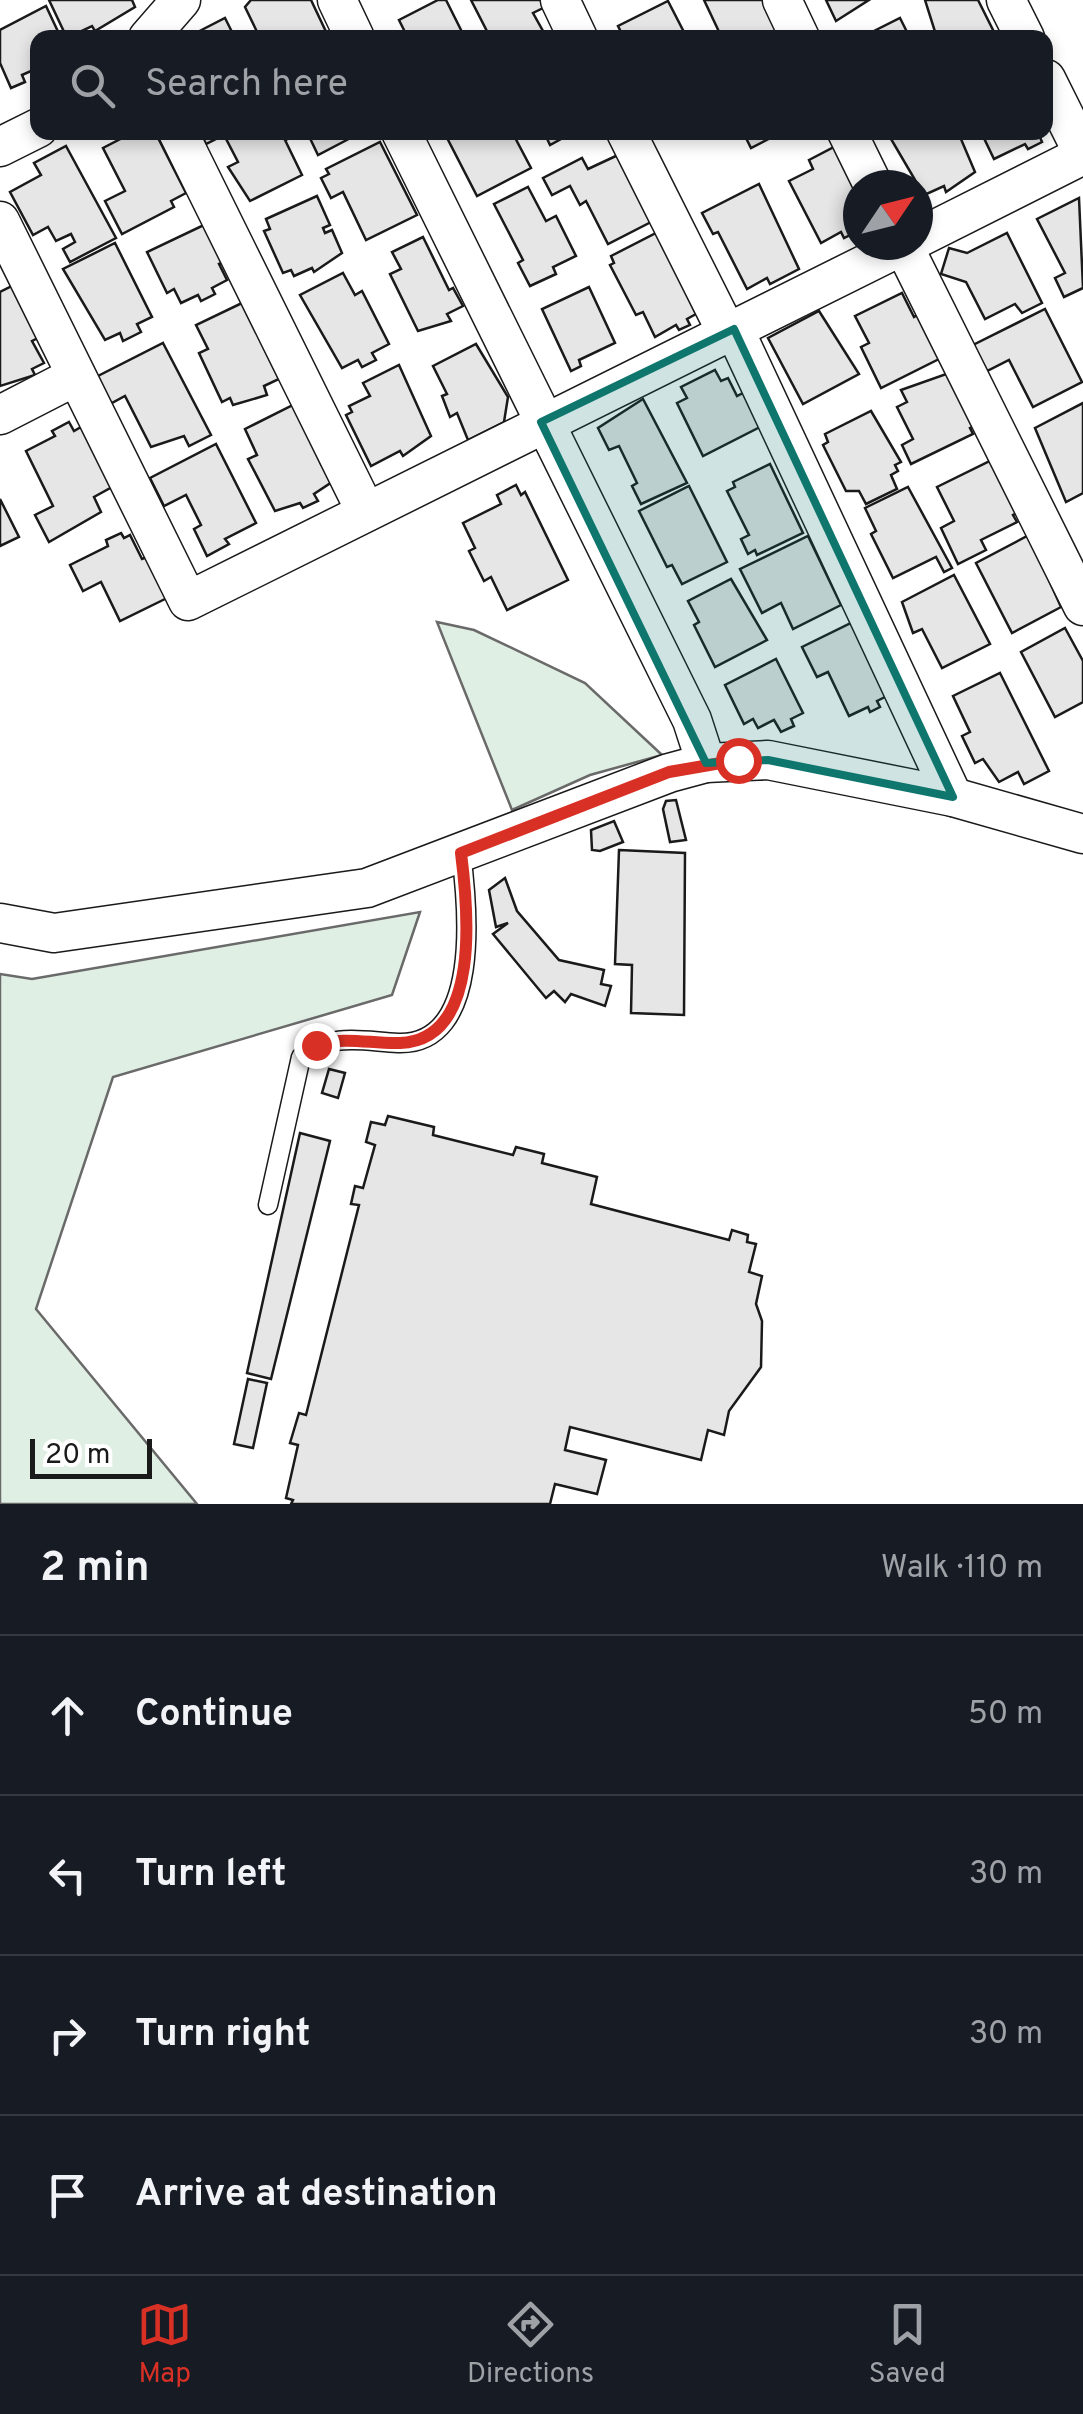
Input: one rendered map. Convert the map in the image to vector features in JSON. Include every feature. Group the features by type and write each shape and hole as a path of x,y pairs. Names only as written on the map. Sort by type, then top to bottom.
{"street":[{"path":"155,30 180,0"},
{"path":"336,0 351,30"},
{"path":"560,0 574,30"},
{"path":"782,0 796,30"},
{"path":"1006,0 1021,30"},
{"path":"933,230 1083,154 1053,93"},
{"path":"0,147 30,132"},
{"path":"182,140 366,512"},
{"path":"405,140 541,422 692,720 706,763"},
{"path":"630,140 731,331 953,797"},
{"path":"851,140 866,170"},
{"path":"0,222 188,602 515,440 541,422 874,260"},
{"path":"911,260 1083,606"},
{"path":"0,415 76,376"},
{"path":"0,923 54,933 367,888 669,772 706,763 768,760 953,797 1083,834"}],"lane":[{"path":"268,1205 301,1056 334,1039 403,1044 443,1024 456,1008 463,984 461,853"}],"highlighted area":[{"path":"734,329 953,797 768,760 706,763 541,422"}],"green space":[{"path":"437,622 474,630 585,683 662,755 590,775 512,810"},
{"path":"420,912 392,995 113,1077 36,1309 197,1504 0,1504 0,974 32,979"}],"building":[{"path":"49,0 132,0 135,7 97,30 92,26 63,30"},
{"path":"251,0 311,0 325,30 256,30 245,7"},
{"path":"438,0 446,0 461,30 404,30 399,20"},
{"path":"471,0 541,0 545,7 533,13 542,30 486,30"},
{"path":"704,0 764,0 779,30 718,30"},
{"path":"826,0 869,0 836,21"},
{"path":"925,0 978,0 993,30 934,30"},
{"path":"668,1 683,30 620,30 618,26"},
{"path":"46,6 57,30 30,30 30,72 22,75 25,82 11,88 0,63 0,30"},
{"path":"225,18 231,30 202,30"},
{"path":"900,18 906,30 876,30"},
{"path":"118,140 159,140 186,193 171,201 174,207 122,234 105,201 125,191 103,148"},
{"path":"227,140 285,140 302,175 250,201 228,167 238,162"},
{"path":"311,140 347,140 318,155"},
{"path":"448,140 516,140 531,168 477,196"},
{"path":"747,140 766,140 751,148"},
{"path":"892,140 961,140 975,172 946,192 944,186 933,191 933,170 909,170"},
{"path":"985,140 1042,142 1028,149 1025,144 994,159"},
{"path":"380,142 417,215 366,240 343,192 331,198 321,178 329,174 326,169"},
{"path":"66,146 116,238 70,262 63,249 75,242 71,234 56,241 48,227 33,235 10,192 41,175 34,163"},
{"path":"834,147 846,170 843,170 843,236 841,232 821,243 789,181 813,169 809,160"},
{"path":"618,155 651,222 608,244 586,201 580,205 570,186 552,195 543,178 582,158 588,169"},
{"path":"759,184 799,269 770,284 767,278 747,289 718,232 713,234 702,213"},
{"path":"528,187 546,221 556,216 576,256 553,267 556,274 530,286 518,263 523,260 494,204"},
{"path":"317,196 330,225 323,228 325,233 332,230 342,253 314,272 312,268 294,276 291,270 283,273 264,231 270,229 266,219"},
{"path":"1079,198 1083,288 1064,297 1055,278 1065,273 1037,219"},
{"path":"206,224 224,262 219,264 227,280 212,288 215,294 201,301 198,295 181,303 174,289 167,293 147,252"},
{"path":"658,232 696,314 687,319 690,325 679,330 676,325 655,337 643,312 636,315 610,265 614,263 611,256"},
{"path":"1007,233 1042,303 1022,313 1015,304 985,319 966,282 941,274 949,248 967,253"},
{"path":"423,237 449,290 453,288 463,306 447,314 451,321 418,331 390,274 401,269 392,252"},
{"path":"115,243 152,317 137,324 141,332 123,341 120,333 105,340 63,269"},
{"path":"343,273 355,295 362,291 389,344 372,353 376,360 362,367 358,360 342,368 300,295"},
{"path":"12,286 38,338 32,341 44,363 32,369 35,375 0,386 0,292"},
{"path":"589,287 615,343 579,360 581,366 571,371 542,309"},
{"path":"902,293 914,317 919,314 941,358 881,388 861,347 869,343 855,316"},
{"path":"242,303 279,379 264,386 267,395 233,405 230,398 222,402 199,353 208,349 196,325"},
{"path":"1045,309 1082,382 1033,407 1009,360 987,371 973,345"},
{"path":"819,311 859,374 803,404 768,338"},
{"path":"163,343 211,435 189,446 184,436 151,447 125,396 110,404 96,377"},
{"path":"476,344 508,397 504,422 468,440 457,413 450,417 442,396 447,394 433,366"},
{"path":"399,365 431,436 403,456 400,451 371,466 346,415 352,412 349,406 370,396 363,383"},
{"path":"715,370 721,381 728,378 737,396 743,393 760,427 703,456 677,403 687,398 681,387"},
{"path":"949,373 976,425 970,428 973,434 911,464 902,445 913,439 897,407 907,402 901,390"},
{"path":"643,399 687,483 641,504 632,486 637,483 619,446 609,450 598,428"},
{"path":"1083,403 1083,493 1066,502 1035,428"},
{"path":"295,404 321,464 326,462 335,480 314,494 318,501 303,508 300,503 275,511 248,459 257,455 245,429"},
{"path":"871,411 901,462 895,465 898,471 891,475 897,489 866,504 859,491 846,491 823,445 828,442 825,434"},
{"path":"69,422 74,431 81,427 112,487 94,497 101,512 49,542 35,515 53,506 26,451 55,436 52,431"},
{"path":"216,444 256,523 225,539 229,544 207,556 194,529 201,525 186,495 164,506 150,478"},
{"path":"992,460 1020,511 1013,515 1017,522 981,540 986,550 958,564 941,528 954,521 937,487"},
{"path":"770,464 803,533 757,555 755,550 748,554 741,539 749,535 727,491 735,487 733,482"},
{"path":"516,485 521,495 525,492 568,580 507,610 491,577 484,581 469,551 475,548 463,523 501,504 497,495"},
{"path":"689,486 727,562 682,584 672,565 667,567 639,511"},
{"path":"908,487 952,568 944,572 936,557 893,578 871,534 876,531 865,508"},
{"path":"0,499 19,537 0,546"},
{"path":"121,533 124,538 130,535 142,559 147,557 167,598 120,621 101,582 83,591 70,565 108,546 106,540"},
{"path":"1029,535 1061,607 1012,633 976,563"},
{"path":"808,536 841,605 793,629 781,603 762,613 740,569"},
{"path":"954,575 990,644 942,668 922,629 913,633 902,602"},
{"path":"731,579 767,640 715,667 694,625 699,622 688,601"},
{"path":"851,623 887,696 877,701 880,707 870,712 868,707 849,716 828,672 817,677 802,647"},
{"path":"1065,628 1083,661 1083,702 1055,717 1021,652"},
{"path":"776,659 803,713 791,719 794,726 781,732 774,720 758,728 753,719 744,724 725,685"},
{"path":"1000,673 1049,771 1024,784 1018,772 999,782 983,759 975,763 962,736 970,732 953,696"},
{"path":"676,800 686,840 670,842 663,809 666,801"},
{"path":"614,821 623,842 592,850 591,830"},
{"path":"619,850 685,853 684,1015 631,1013 632,965 615,964"},
{"path":"505,878 517,911 559,960 604,970 601,984 611,986 605,1006 571,994 565,1002 554,991 546,998 493,934 508,923 496,927 489,890"},
{"path":"329,1069 345,1073 338,1098 322,1093"},
{"path":"388,1116 434,1127 433,1135 513,1155 516,1147 544,1154 542,1163 597,1177 591,1204 729,1240 732,1230 748,1235 747,1242 756,1244 749,1272 762,1276 756,1304 762,1321 761,1367 729,1411 724,1435 708,1430 701,1460 570,1427 565,1450 606,1460 597,1494 555,1484 550,1504 291,1504 293,1500 286,1498 298,1445 290,1443 299,1413 306,1415 359,1205 351,1204 355,1186 363,1188 375,1145 366,1142 371,1122 385,1125"},
{"path":"300,1133 330,1141 271,1379 247,1373"},
{"path":"248,1379 267,1383 253,1448 234,1444"}],"route":[{"path":"316,1045 355,1038 403,1044 443,1024 456,1008 463,984 465,883 461,853 669,772 738,760"}]}
